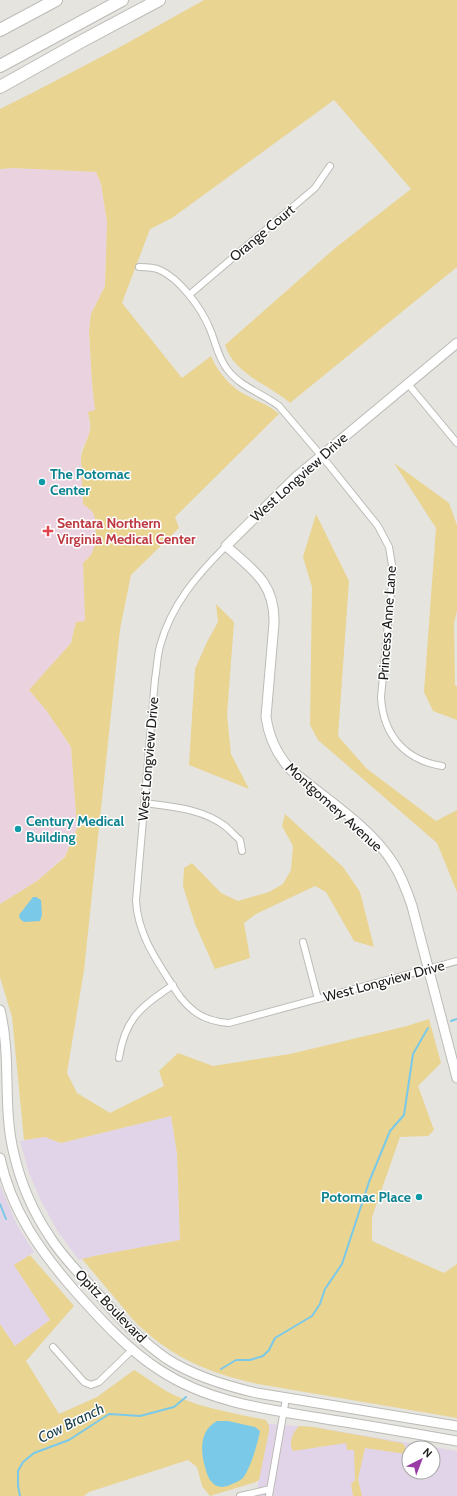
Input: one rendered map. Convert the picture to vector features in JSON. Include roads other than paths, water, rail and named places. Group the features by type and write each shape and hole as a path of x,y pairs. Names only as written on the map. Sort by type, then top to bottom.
{"highway":[{"path":"0,30 56,0"},
{"path":"0,66 122,0"},
{"path":"0,88 157,1"}],"main road":[{"name":"West Longview Drive","path":"226,546 280,491 457,342"},
{"name":"Montgomery Avenue","path":"226,546 262,579 273,600 275,612 266,717 268,730 276,749 282,760 291,770 369,834 389,857 399,874 409,898 457,1078"},
{"name":"Opitz Boulevard","path":"0,1010 5,1035 7,1059 8,1117 14,1154 28,1197 50,1238 135,1334 167,1359 185,1369 220,1383 257,1393 457,1426"},
{"name":"Opitz Boulevard","path":"0,1158 15,1204 42,1252 82,1299 132,1350 161,1372 204,1393 235,1402 284,1412 457,1441"}],"street":[{"name":"Orange Court","path":"189,295 315,188 330,166"},
{"name":"Princess Anne Lane","path":"139,267 150,268 165,274 189,295 210,328 216,351 227,370 241,384 270,399 279,406 378,526 389,548 393,571 381,697 381,706 386,726 395,740 406,752 423,761 442,766"},
{"path":"408,384 457,443"},
{"name":"West Longview Drive","path":"226,546 200,573 184,594 174,611 160,646 155,679 136,901 138,917 144,938 150,950 183,1001 194,1012 211,1020 221,1022 234,1022 457,961"},
{"path":"145,803 190,809 207,816 224,825 240,840 242,851"},
{"path":"303,942 318,999"},
{"path":"119,1058 124,1035 134,1016 151,1000 173,986"},
{"path":"53,1347 84,1382 91,1385 98,1382 132,1350"},
{"path":"269,1496 286,1398"},
{"path":"240,1496 270,1489"}],"water":[{"path":"33,897 41,900 42,915 40,921 24,922 20,919 19,915"},
{"path":"217,1421 228,1421 255,1427 260,1431 253,1456 243,1478 230,1485 222,1487 215,1485 207,1475 202,1454 204,1435 211,1425"}],"waterway":[{"name":"Cow Branch","path":"451,1021 457,1019"},
{"name":"Cow Branch","path":"221,1369 236,1360 250,1360 263,1356 269,1350 275,1338 312,1316 320,1304 325,1289 342,1264 369,1182 390,1131 404,1115 413,1054 428,1028"},
{"path":"0,1204 6,1219"},
{"name":"Cow Branch","path":"20,1496 18,1471 23,1462 34,1453 69,1440 109,1414 140,1416 174,1407 186,1397"}],"place":[{"name":"The Potomac Center","path":"42,482"},
{"name":"Sentara Northern Virginia Medical Center","path":"48,531"},
{"name":"Century Medical Building","path":"18,829"},
{"name":"Potomac Place","path":"419,1197"}]}
